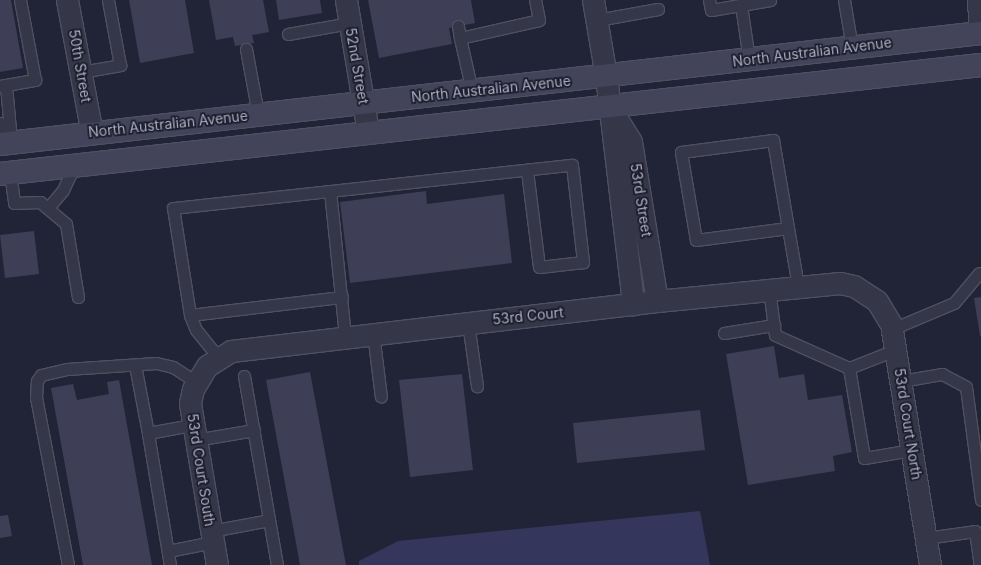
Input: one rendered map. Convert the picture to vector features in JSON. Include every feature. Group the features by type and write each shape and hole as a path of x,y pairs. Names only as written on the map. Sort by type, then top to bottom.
{"main road":[{"name":"North Australian Avenue","path":"2,137 92,133 981,33"},
{"name":"North Australian Avenue","path":"5,174 368,132 981,65"},
{"path":"2,137 5,174"}],"street":[{"name":"50th Street","path":"67,0 92,133"},
{"name":"52nd Street","path":"346,0 368,132"},
{"name":"53rd Street","path":"593,0 606,76 608,106 633,304"},
{"path":"978,0 981,33"},
{"name":"53rd Street","path":"608,106 631,142 657,301"},
{"name":"53rd Court","path":"198,380 218,357 244,348 798,286 840,283 866,292"},
{"name":"53rd Court North","path":"866,292 886,311 892,329 930,565"},
{"name":"53rd Court South","path":"198,380 190,403 193,432 217,565"}],"lane":[{"path":"2,137 10,130 3,86 35,80 20,0"},
{"path":"81,72 120,65 108,0"},
{"path":"460,38 539,20 535,0"},
{"path":"709,0 711,10 770,0"},
{"path":"844,0 852,48"},
{"path":"741,5 748,60"},
{"path":"597,20 658,10"},
{"path":"288,34 350,23"},
{"path":"458,26 472,90"},
{"path":"246,50 258,114"},
{"path":"788,228 696,240 681,152 774,140 798,286"},
{"path":"218,357 196,330 190,315 173,208 572,165 583,262 539,267 527,170"},
{"path":"48,208 63,190 74,166"},
{"path":"5,174 14,203 40,202 66,224 78,298"},
{"path":"330,191 345,336"},
{"path":"892,329 954,303 979,273"},
{"path":"769,290 775,335 849,368 896,350"},
{"path":"190,315 342,298"},
{"path":"468,323 477,386"},
{"path":"724,333 774,325"},
{"path":"373,333 381,397"},
{"path":"68,565 36,398 37,381 42,375 50,371 165,364 198,380"},
{"path":"135,365 170,565"},
{"path":"849,368 864,458 912,450"},
{"path":"900,381 942,374 966,387 981,500"},
{"path":"244,376 277,565"},
{"path":"148,433 254,430"},
{"path":"168,551 269,520"},
{"path":"926,538 978,531 980,565"}],"water":[{"path":"700,511 710,565 359,565 359,561 398,541"}],"building":[{"path":"0,0 11,0 23,68 0,72"},
{"path":"129,0 185,0 194,53 140,63"},
{"path":"209,0 263,0 269,32 252,35 254,43 235,46 233,37 216,40"},
{"path":"276,0 320,0 322,13 279,20"},
{"path":"368,0 471,0 475,23 449,28 452,44 379,58"},
{"path":"426,191 427,204 504,194 512,263 350,283 340,202"},
{"path":"34,231 39,274 5,278 0,235"},
{"path":"981,297 981,336 980,336 974,298"},
{"path":"774,346 779,378 804,374 808,400 842,395 852,452 833,456 835,471 748,485 726,354"},
{"path":"310,372 346,565 300,565 266,380"},
{"path":"462,374 473,470 410,477 399,380"},
{"path":"119,380 152,565 83,565 51,388 73,384 77,400 109,394 107,382"},
{"path":"700,410 705,450 577,463 573,423"},
{"path":"8,515 12,536 0,538 0,516"}]}
